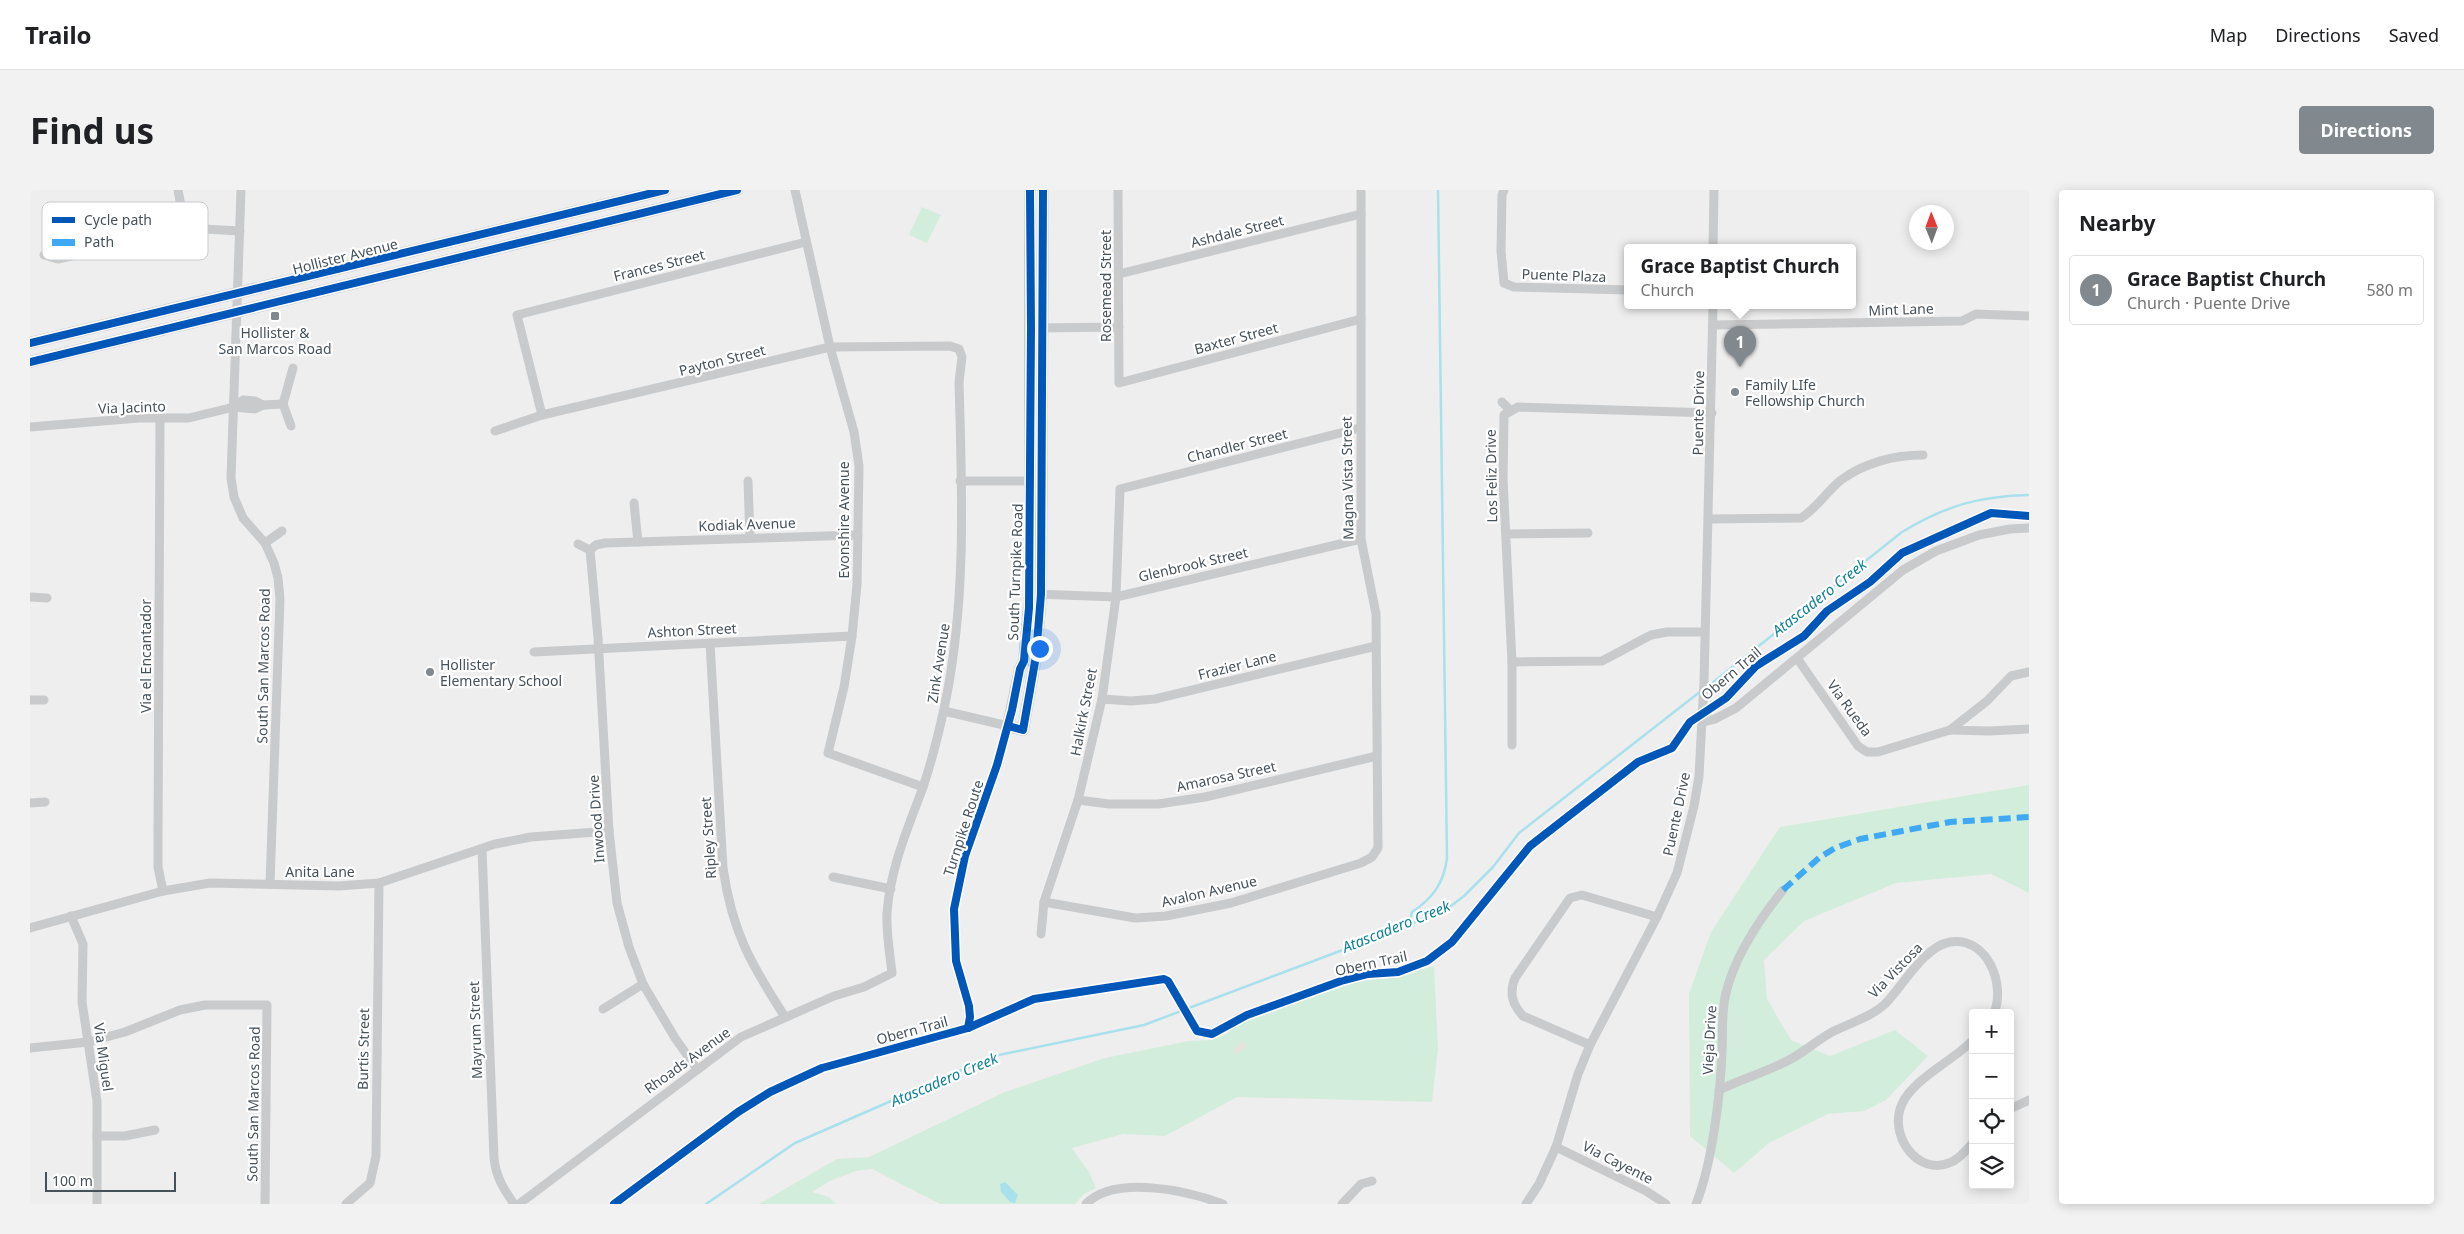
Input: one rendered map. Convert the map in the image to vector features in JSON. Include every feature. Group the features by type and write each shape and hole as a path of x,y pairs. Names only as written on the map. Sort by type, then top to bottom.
{"main road":[{"name":"Hollister Avenue","path":"30,344 665,190"},
{"name":"Hollister Avenue","path":"30,362 737,190"},
{"name":"South Turnpike Road","path":"1008,726 1023,730 1036,656 1036,328 1030,190"},
{"name":"South Turnpike Road","path":"1036,328 1043,190"}],"street":[{"name":"South San Marcos Road","path":"241,190 235,312 231,478 234,496 244,518 265,543 278,578 280,599 270,884"},
{"name":"Evonshire Avenue","path":"795,190 830,347 854,432 859,466 857,585 852,636 844,687 825,755 923,787"},
{"name":"Rosemead Street","path":"1118,190 1119,383"},
{"name":"Magna Vista Street","path":"1361,190 1361,539 1376,614 1379,833 1378,848 1375,854"},
{"name":"Puente Plaza","path":"1504,190 1502,195 1501,286 1624,290"},
{"path":"1713,244 1714,190"},
{"name":"Ashdale Street","path":"1119,274 1361,214"},
{"path":"208,229 240,231"},
{"name":"Frances Street","path":"542,415 518,315 806,242"},
{"name":"Puente Drive","path":"1526,1204 1539,1184 1556,1147 1578,1074 1590,1045 1657,917 1677,873 1694,806 1700,768 1704,682 1712,413 1713,309"},
{"name":"Mint Lane","path":"1713,325 1962,321 1976,314 2029,316"},
{"name":"Baxter Street","path":"1119,383 1361,319"},
{"path":"1036,328 1118,327"},
{"name":"Payton Street","path":"495,431 542,415 830,347 950,346 959,349"},
{"name":"Zink Avenue","path":"892,974 887,914 891,889 899,852 923,787 944,711 959,614 961,580 959,382 962,357 959,349"},
{"path":"291,426 283,404 293,368"},
{"path":"1502,402 1510,410 1518,407 1712,413"},
{"name":"Via Jacinto","path":"30,427 139,418 160,420 189,418 234,407 255,409 263,405 283,404"},
{"name":"Los Feliz Drive","path":"1510,410 1504,415 1503,423 1512,662 1512,746"},
{"name":"Via el Encantador","path":"160,420 158,867 163,891"},
{"name":"Chandler Street","path":"1120,489 1360,428"},
{"path":"1709,519 1801,518 1811,512 1841,480 1867,465 1901,455 1922,455"},
{"path":"960,481 1036,481"},
{"path":"748,482 750,538"},
{"name":"Halkirk Street","path":"1041,934 1044,902 1078,800 1102,699 1116,597 1120,489"},
{"path":"634,503 638,542"},
{"path":"1702,722 1715,719 1736,708 1911,565 1936,552 1979,535 2010,529 2029,528"},
{"path":"265,543 282,532"},
{"path":"1506,534 1588,533"},
{"name":"Kodiak Avenue","path":"591,549 605,543 858,535"},
{"name":"Glenbrook Street","path":"1035,594 1116,597 1361,539"},
{"path":"578,544 591,549"},
{"name":"Inwood Drive","path":"591,549 599,648 609,831 617,903 629,947 643,984 675,1038 697,1069"},
{"path":"30,597 47,598"},
{"path":"1512,662 1602,661 1651,635 1667,632 1704,632"},
{"name":"Ashton Street","path":"534,652 852,636"},
{"name":"Ripley Street","path":"710,643 722,858 726,891 733,921 741,942 754,969 785,1017"},
{"name":"Frazier Lane","path":"1102,699 1155,699 1376,646"},
{"name":"Via Rueda","path":"1797,658 1858,746 1867,752 1878,752 1950,730 2029,729"},
{"name":"Via Rueda","path":"1950,730 1987,701 2011,676 2029,672"},
{"path":"30,700 44,700"},
{"path":"944,711 1008,726"},
{"name":"Amarosa Street","path":"1078,800 1119,804 1158,804 1205,797 1377,756"},
{"path":"30,803 45,802"},
{"name":"Anita Lane","path":"30,928 163,891 210,883 339,886 380,883 482,849 531,838 609,831"},
{"name":"Mayrum Street","path":"482,849 496,1173 500,1185 514,1204"},
{"name":"Avalon Avenue","path":"1044,902 1135,918 1166,916 1231,903 1361,863 1375,854"},
{"path":"833,877 891,889"},
{"name":"Burtis Street","path":"346,1204 370,1184 376,1156 380,883"},
{"name":"Vieja Drive","path":"1696,1204 1709,1155 1719,1090 1723,1010 1733,971 1765,912 1783,890"},
{"path":"1590,1045 1523,1016 1516,1009 1511,997 1511,987 1515,978 1570,898 1574,896 1582,895 1657,917"},
{"name":"Via Miguel","path":"71,916 83,944 82,1002 97,1101 97,1204"},
{"name":"Via Vistosa","path":"1719,1090 1791,1060 1832,1032 1884,1005 1927,955 1938,946 1950,942 1962,942 1982,954 1989,962 1999,988 1999,999 1995,1009"},
{"name":"Rhoads Avenue","path":"519,1204 741,1037 834,996 864,988 892,974"},
{"path":"604,1009 643,984"},
{"name":"South San Marcos Road","path":"88,1042 125,1032 180,1010 204,1005 267,1005 265,1204"},
{"path":"30,1048 72,1046 88,1042"},
{"path":"1969,1044 1907,1094 1900,1106 1898,1119 1900,1135 1907,1149 1916,1159 1927,1164 1940,1166 1951,1162 1972,1144"},
{"path":"2014,1107 2029,1100"},
{"path":"97,1136 125,1136 155,1130"},
{"name":"Via Cayente","path":"1556,1147 1646,1191 1666,1204"},
{"path":"1342,1204 1361,1184 1372,1180"},
{"path":"1086,1204 1094,1197 1108,1191 1139,1187 1187,1194 1223,1204"}],"green space":[{"path":"922,207 941,215 927,243 909,235"},
{"path":"2029,785 2029,893 1991,874 1896,883 1804,921 1764,960 1767,999 1791,1040 1830,1056 1895,1030 1928,1056 1886,1100 1864,1111 1828,1114 1769,1143 1734,1173 1690,1136 1689,994 1711,932 1780,827"},
{"path":"1434,966 1438,1048 1432,1102 1237,1097 1165,1136 1123,1134 1072,1148 1089,1172 1096,1188 1084,1194 1075,1204 940,1204 872,1169 856,1171 830,1181 812,1192 829,1197 836,1204 759,1204 837,1159 869,1157 1005,1092 1105,1058 1189,1041 1212,1040 1225,1035 1239,1024 1358,981 1391,978"}],"sand":[{"path":"1240,1043 1244,1043 1247,1047 1234,1055 1233,1049"}],"water":[{"path":"1005,1182 1018,1195 1015,1203 1010,1202 1001,1192 1000,1184"}],"waterway":[{"path":"1409,925 1412,912 1432,895 1440,882 1447,858 1438,190"},
{"name":"Atascadero Creek","path":"1706,688 1902,532 1933,515 1963,504 1978,500 2029,495"},
{"name":"Atascadero Creek","path":"706,1204 795,1143 994,1056 1144,1025 1409,925 1451,906 1464,896 1493,867 1519,833 1701,691"}],"marked path":[{"path":"1783,890 1819,858 1835,848 1860,839 1950,822 2029,817"}],"cycle path":[{"path":"30,343 665,190"},
{"path":"30,362 737,190"},
{"name":"Turnpike Route","path":"968,1028 969,1006 956,961 954,909 965,856 997,765 1012,710 1020,669 1024,661 1029,608 1030,190"},
{"path":"1008,726 1023,730 1036,656 1041,594 1043,190"},
{"name":"Obern Trail","path":"614,1204 738,1112 770,1092 822,1068 968,1028 1034,999 1164,979 1168,981 1197,1031 1212,1034 1247,1015 1341,981 1368,974 1398,972 1427,961 1452,942 1530,846 1638,762 1672,748 1690,722 1726,698 1756,666 1804,636 1827,611 1870,582 1902,553 1991,513 2029,516"}],"place":[{"name":"Hollister & San Marcos Road","path":"275,316"},
{"name":"Grace Baptist Church","path":"1740,367"},
{"name":"Family LIfe Fellowship Church","path":"1735,392"},
{"name":"Hollister Elementary School","path":"430,672"}]}
